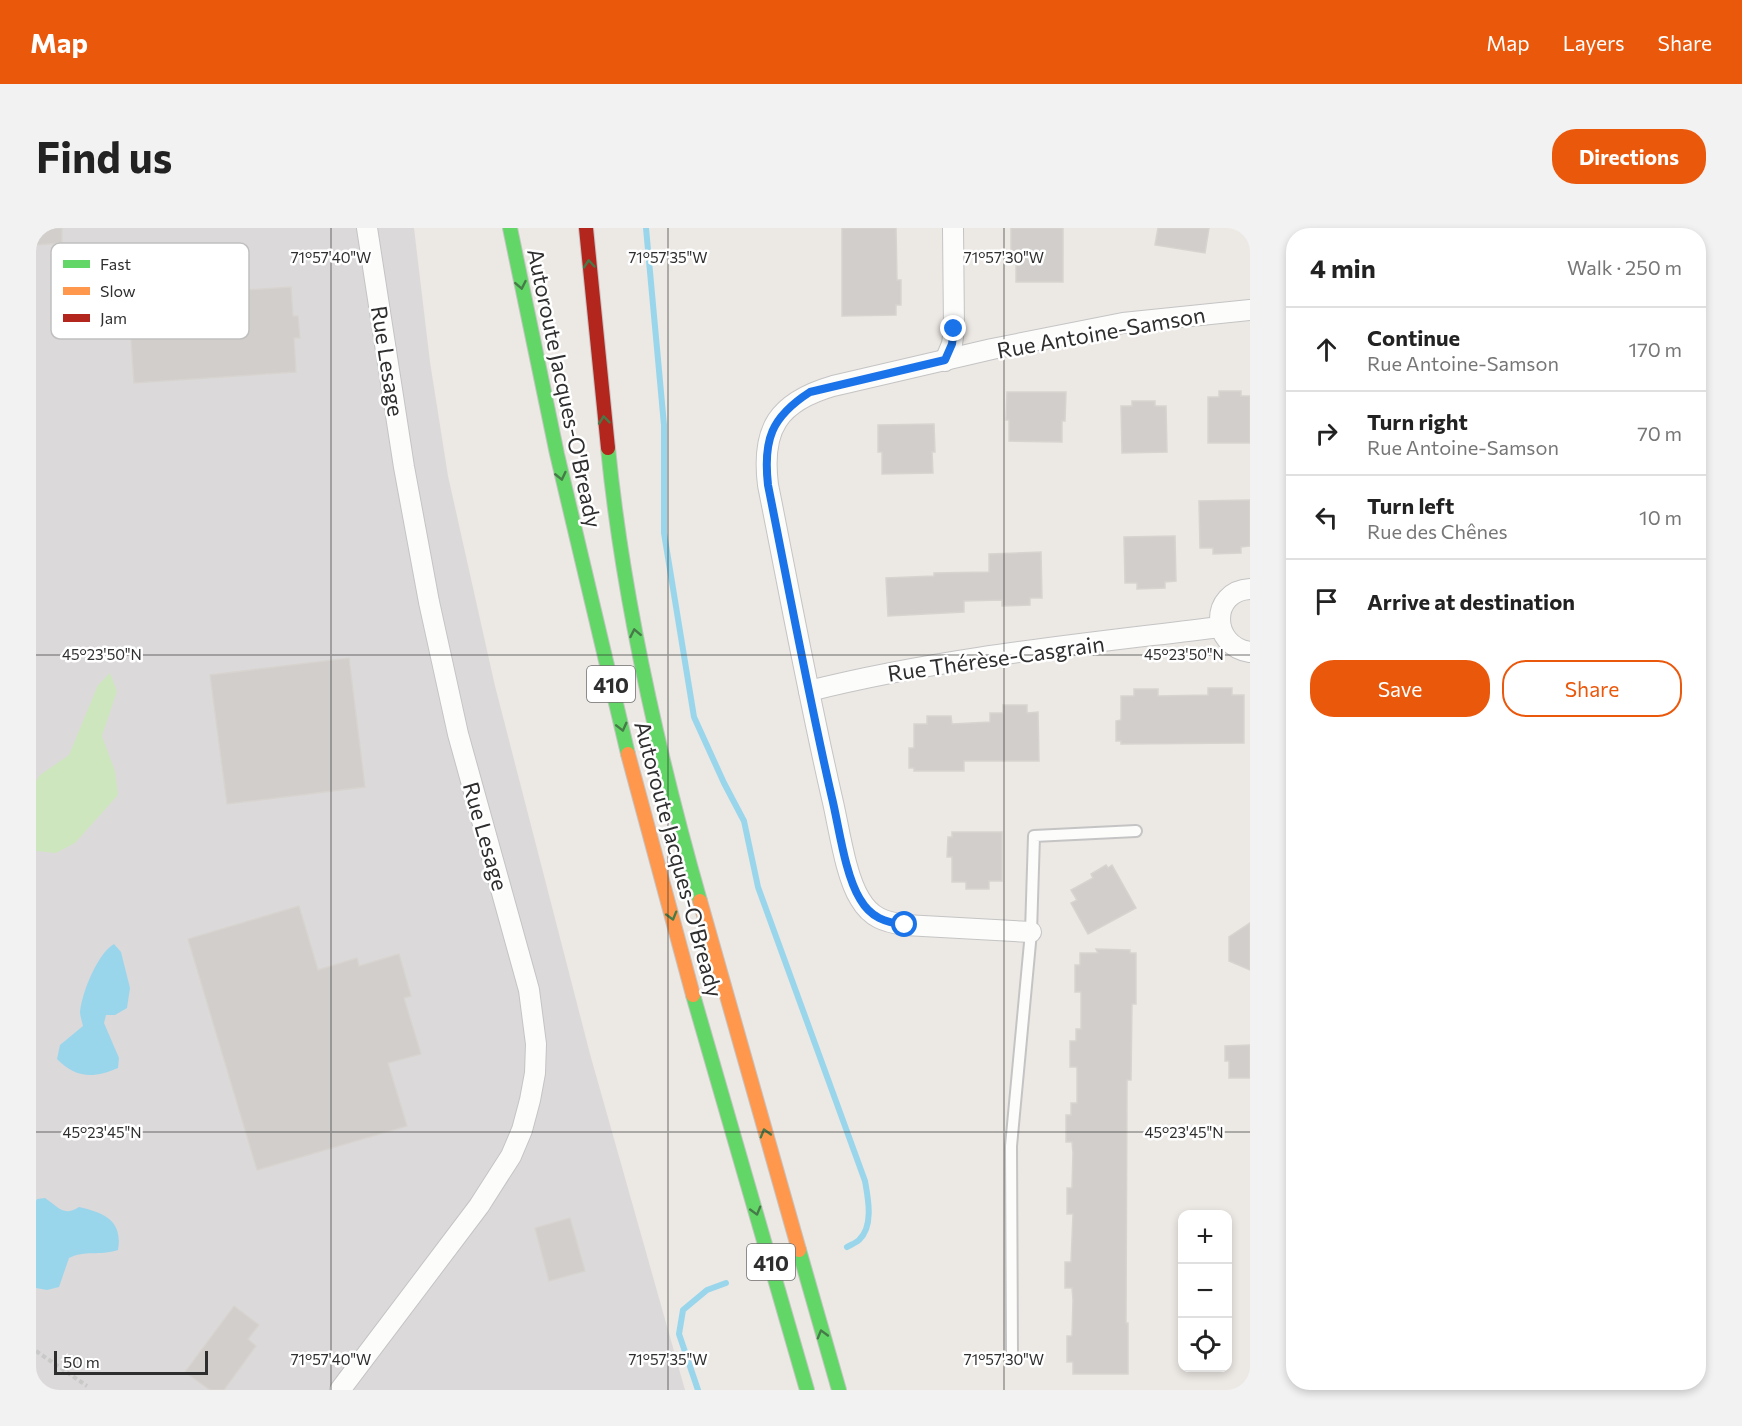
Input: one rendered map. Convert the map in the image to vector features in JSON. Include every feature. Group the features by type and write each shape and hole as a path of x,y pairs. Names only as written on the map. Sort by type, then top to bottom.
{"highway":[{"name":"Autoroute Jacques-O'Bready","path":"510,228 567,501 638,791 807,1390"},
{"name":"Autoroute Jacques-O'Bready","path":"586,228 614,507 644,676 687,854 838,1390"}],"street":[{"name":"Rue Lesage","path":"340,1390 479,1206 511,1156 522,1130 530,1101 535,1073 536,1044 529,990 458,734 429,602 404,467 367,228"},
{"path":"945,360 952,344 954,329 953,228"},
{"name":"Rue Antoine-Samson","path":"1031,932 884,922 870,913 859,898 850,878 809,691 768,485 767,446 772,430 782,414 810,392 945,360 1123,323 1250,310"},
{"path":"1250,589 1236,592 1228,598 1222,607 1220,617 1220,627 1232,646 1250,652"},
{"name":"Rue Thérèse-Casgrain","path":"809,691 853,680 960,661 1220,627"}],"lane":[{"path":"1012,1353 1011,1146 1031,932 1034,836 1136,831"}],"path":[{"path":"36,1350 87,1386"}],"shaded area":[{"path":"36,228 414,228 430,362 448,476 495,686 590,1054 685,1390 36,1390"}],"green space":[{"path":"110,673 117,691 102,736 115,771 118,795 75,843 56,853 36,851 36,781 40,775 69,755 98,685"}],"water":[{"path":"114,944 121,952 130,988 127,1008 115,1015 106,1015 104,1023 119,1058 118,1068 101,1074 85,1075 71,1070 57,1059 60,1045 83,1026 80,1012 87,985 96,965"},
{"path":"45,1198 65,1211 79,1207 97,1212 115,1225 119,1240 118,1250 81,1254 69,1258 59,1287 47,1290 36,1288 36,1201"}],"building":[{"path":"36,228 62,228 62,243 36,245"},
{"path":"842,228 896,228 897,280 901,280 901,305 896,305 896,315 842,316"},
{"path":"1011,228 1063,228 1063,282 1016,282 1016,257 1011,257"},
{"path":"1158,228 1209,228 1205,253 1155,245"},
{"path":"291,287 293,316 298,316 300,338 294,338 296,372 134,383 131,339 249,339 249,290"},
{"path":"1219,391 1241,391 1241,396 1250,396 1250,443 1208,443 1208,397 1219,397"},
{"path":"1007,392 1066,392 1062,442 1009,441 1009,420 1006,420"},
{"path":"1132,401 1155,401 1155,406 1166,406 1167,452 1122,453 1121,406 1132,406"},
{"path":"934,424 933,473 882,474 882,452 878,452 878,425"},
{"path":"1250,500 1250,546 1241,547 1241,553 1213,554 1213,548 1200,548 1199,501"},
{"path":"1175,536 1176,581 1165,582 1165,588 1137,589 1137,583 1125,583 1124,537"},
{"path":"1041,552 1042,598 1030,598 1030,605 1002,606 1002,600 964,601 964,612 888,616 886,578 934,576 934,573 989,572 989,554"},
{"path":"349,658 365,787 227,804 210,675"},
{"path":"1208,688 1232,688 1232,695 1244,695 1244,743 1121,744 1121,741 1116,741 1116,721 1121,720 1121,696 1134,696 1134,689 1158,689 1158,696 1208,695"},
{"path":"1003,705 1027,705 1027,713 1038,712 1039,761 964,761 964,771 914,771 914,768 909,768 909,748 914,748 914,724 927,724 927,716 951,716 952,724 990,722 990,713 1003,713"},
{"path":"952,832 1002,832 1002,881 989,881 989,889 966,889 966,882 952,882 952,857 947,857 948,837 952,837"},
{"path":"1106,865 1108,868 1112,865 1136,908 1088,934 1071,903 1077,900 1071,890 1093,878 1091,874"},
{"path":"299,906 318,970 357,958 359,966 399,954 411,996 404,998 421,1054 388,1063 407,1126 257,1170 188,939"},
{"path":"1250,923 1250,970 1229,961 1229,937"},
{"path":"1096,949 1130,950 1130,953 1136,953 1136,1004 1132,1004 1131,1080 1127,1080 1126,1323 1128,1323 1128,1374 1073,1374 1073,1362 1067,1362 1067,1336 1072,1336 1073,1300 1072,1288 1065,1288 1065,1262 1071,1262 1073,1214 1067,1214 1067,1188 1072,1188 1073,1153 1072,1142 1066,1142 1066,1115 1071,1115 1071,1103 1077,1103 1077,1067 1070,1067 1070,1041 1076,1041 1076,1029 1081,1029 1081,992 1075,992 1075,965 1080,965 1080,953 1098,953"},
{"path":"1250,1045 1250,1078 1229,1078 1229,1061 1225,1061 1225,1046"},
{"path":"570,1218 585,1271 549,1281 535,1228"},
{"path":"234,1306 259,1325 248,1339 256,1346 224,1390 210,1390 185,1372"}],"waterway":[{"path":"646,228 664,425 664,533 694,717 744,821 758,887 865,1181 869,1212 867,1227 859,1240 847,1247"},
{"path":"698,1390 679,1334 683,1310 707,1290 726,1283"}],"traffic: fast":[{"path":"510,228 557,454 628,754"},
{"path":"608,448 623,563 644,676 656,733 700,901"},
{"path":"693,995 807,1390"},
{"path":"799,1250 839,1390"}],"traffic: slow":[{"path":"628,754 693,995"},
{"path":"700,901 799,1250"}],"traffic: jam":[{"path":"586,228 608,448"}],"route":[{"path":"905,925 884,922 870,913 859,898 850,878 822,756 768,485 767,446 772,430 782,414 810,392 945,360 952,344 954,329"}]}
